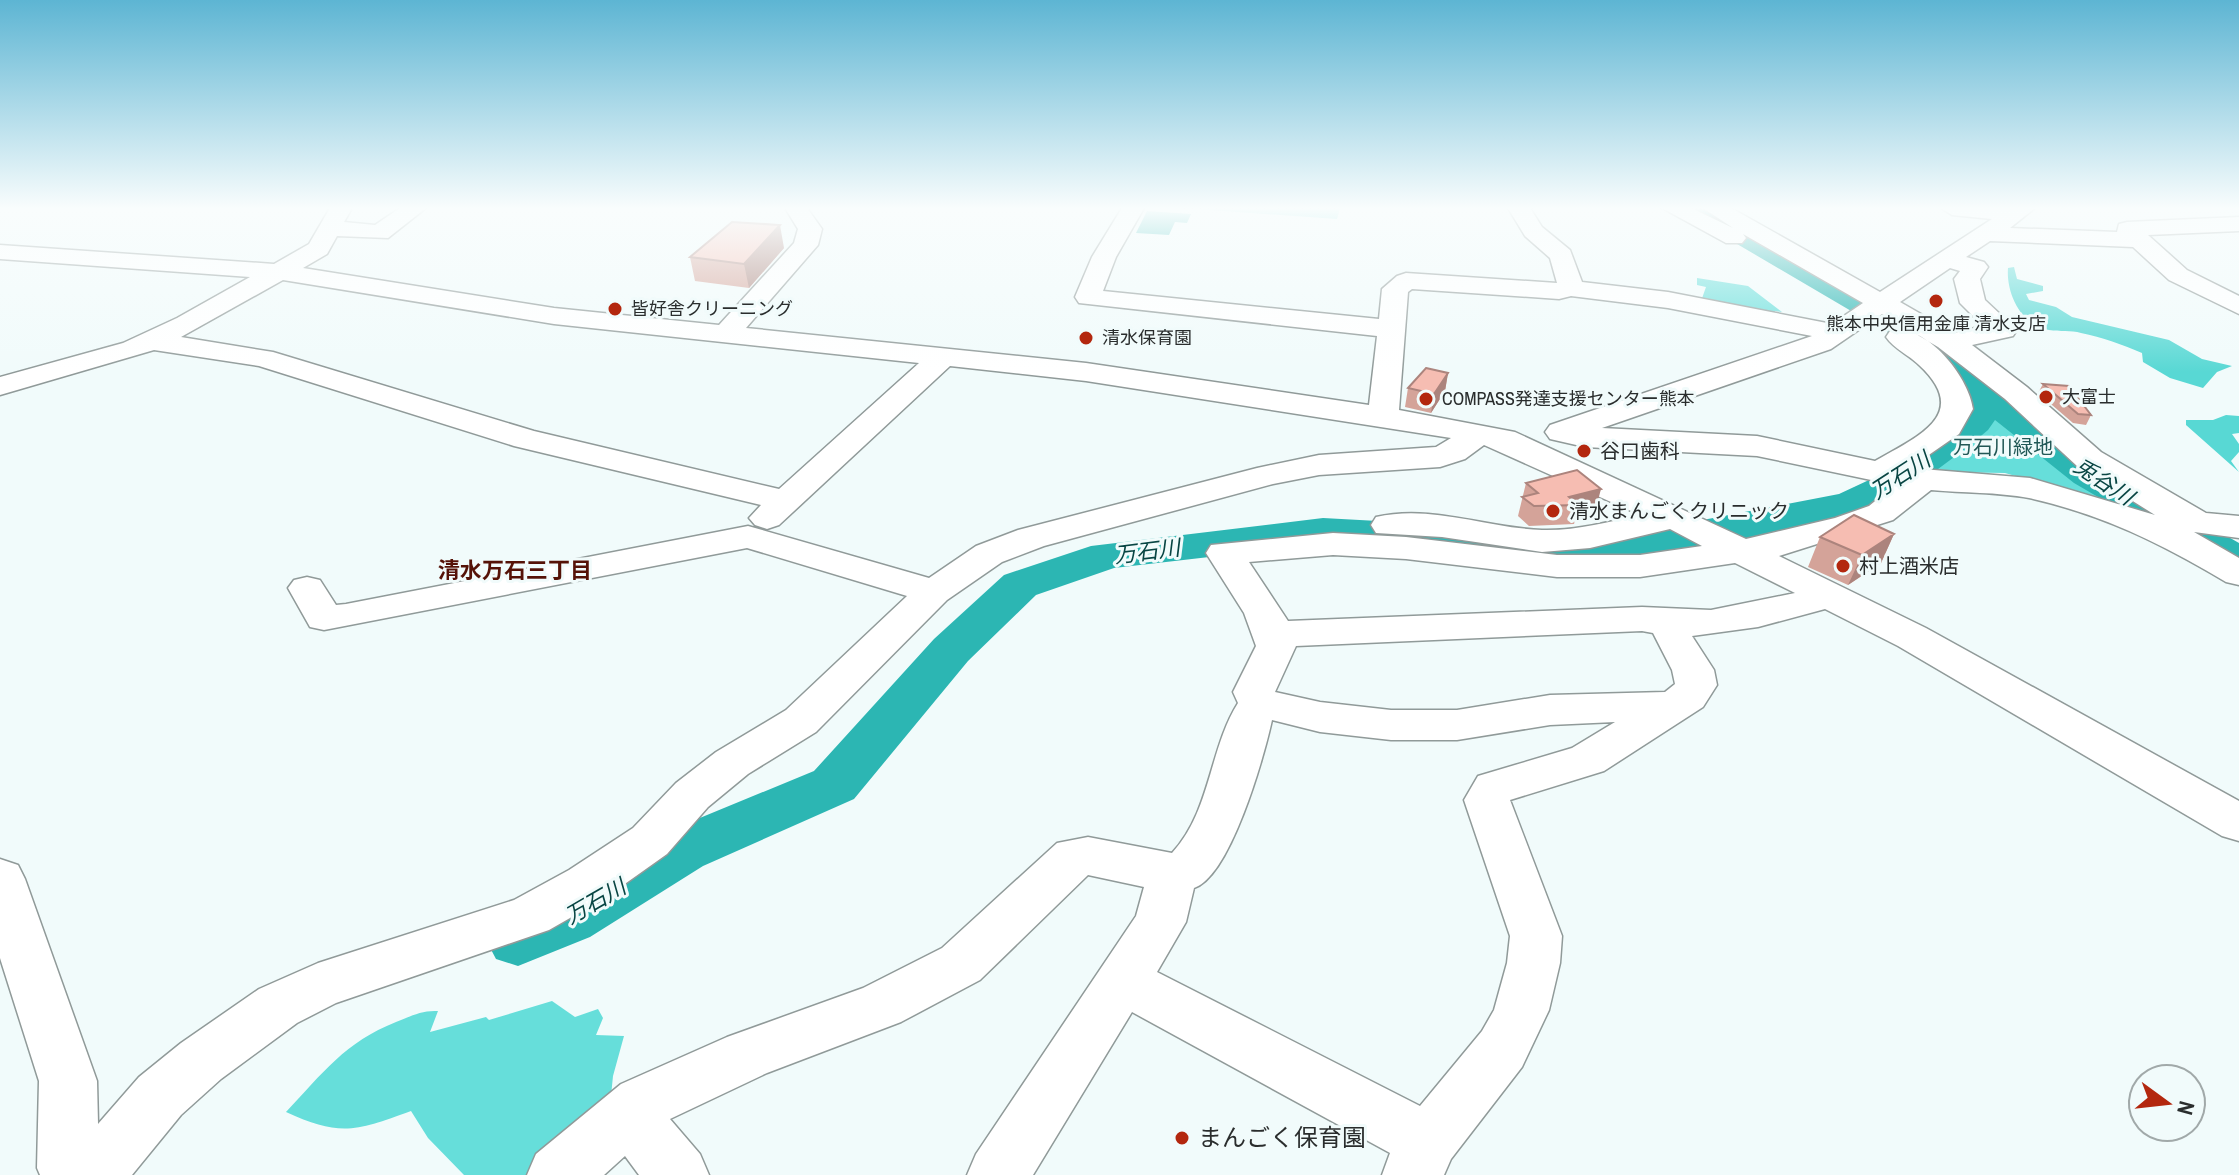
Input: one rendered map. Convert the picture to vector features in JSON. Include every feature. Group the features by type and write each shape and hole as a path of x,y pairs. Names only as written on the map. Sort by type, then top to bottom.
{"street":[{"path":"150,263 281,272 530,313 724,336 945,355 1310,405 1491,436 1683,522 1912,637 2239,823"},
{"path":"0,386 153,341 296,263"},
{"path":"724,336 790,263"},
{"path":"1102,263 1088,297 1392,329"},
{"path":"1563,263 1571,288"},
{"path":"1783,263 1874,310 1950,342 2016,393 2089,459 2164,519 2239,547"},
{"path":"1259,703 1254,692 1261,672 1275,652 1274,634 1224,553 1298,544 1371,545 1519,563 1640,566 1732,547 1779,545 1848,526 1881,513 1900,476 1952,423 1957,410 1950,384 1940,367 1874,310 1800,263"},
{"path":"1561,432 1821,343 1942,263"},
{"path":"1950,342 2003,330 1973,303 1967,279 1975,267 1958,263"},
{"path":"2164,263 2178,275 2239,306"},
{"path":"1383,416 1395,289 1406,281 1559,291 1571,288 1668,300 1838,333"},
{"path":"153,341 263,358 512,435 783,500"},
{"path":"748,537 783,500 945,355"},
{"path":"93,1175 160,1096 201,1061 278,1006 318,986 531,915 599,876 650,841 692,795 732,763 801,721 934,592 989,554 1031,538 1269,475 1319,465 1440,457 1491,436 1561,432 1585,437 1757,446 1900,476 2030,488 2164,519 2239,527"},
{"path":"2164,519 2168,532 2239,574"},
{"path":"1342,523 1442,526 1542,541 1590,537 1683,522"},
{"path":"307,588 324,618 346,616 748,537 934,592"},
{"path":"1274,634 1642,619 1674,626 1763,616 1826,596"},
{"path":"1122,980 1420,1158 1507,1047 1519,1021 1535,950 1536,936 1487,800 1494,788 1588,760 1688,697 1696,685 1693,670 1672,635 1674,626"},
{"path":"1259,703 1320,717 1391,725 1457,725 1550,710 1672,706"},
{"path":"558,1175 642,1103 747,1055 882,1005 961,964 1074,856 1092,854 1173,873 1185,872 1196,862 1216,823 1251,716 1259,703"},
{"path":"998,1175 1160,922 1173,873"},
{"path":"0,879 68,1081 68,1168 73,1175"},
{"path":"628,1114 678,1175"}],"green space":[{"path":"1697,278 1748,286 1782,312 1775,311 1772,320 1700,304 1706,287 1697,285"},
{"name":"万石川緑地","path":"1990,405 2067,470 2126,507 2005,473 1940,472 1930,468 1986,426"},
{"path":"552,1001 575,1017 598,1009 603,1018 596,1035 624,1036 613,1076 610,1106 541,1175 464,1175 428,1138 411,1111 362,1127 348,1128 321,1125 286,1112 349,1049 396,1022 422,1012 438,1011 430,1032 486,1017 489,1020"}],"shaded area":[{"path":"2014,267 2017,279 2043,286 2043,291 2026,294 2029,300 2056,307 2072,317 2169,340 2202,359 2232,366 2217,372 2203,388 2170,378 2143,362 2142,353 2120,344 2077,332 2039,327 2023,315 2013,298 2008,268"},
{"path":"2226,415 2239,416 2239,433 2232,434 2239,444 2239,452 2231,461 2239,472 2186,425 2186,420 2213,420"}],"building":[{"path":"1426,368 1448,373 1434,394 1408,388"},
{"path":"2043,384 2069,386 2091,415 2078,414"},
{"path":"1577,470 1601,489 1569,497 1579,505 1534,506 1522,497 1538,493 1526,483"},
{"path":"1854,515 1894,534 1862,555 1820,537"}],"waterway":[{"name":"万石川","path":"1791,263 1921,338 1980,388"},
{"name":"万石川","path":"518,940 568,919 682,850 834,785 951,650 1020,585 1107,555 1323,531 1378,534 1543,555 1603,552 1655,540 1798,517 1854,503 1884,489 1975,422 1981,401 1980,388"},
{"name":"兎谷川","path":"1980,388 2088,474 2239,561"}],"place":[{"name":"熊本中央信用金庫 清水支店","path":"1936,301"},
{"name":"皆好舎クリーニング","path":"615,309"},
{"name":"清水保育園","path":"1086,338"},
{"name":"大富士","path":"2046,397"},
{"name":"COMPASS発達支援センター熊本","path":"1426,399"},
{"name":"谷口歯科","path":"1584,451"},
{"name":"清水まんごくクリニック","path":"1553,511"},
{"name":"村上酒米店","path":"1843,566"},
{"name":"まんごく保育園","path":"1182,1138"}],"district":[{"name":"清水万石三丁目","path":"515,570"}]}
